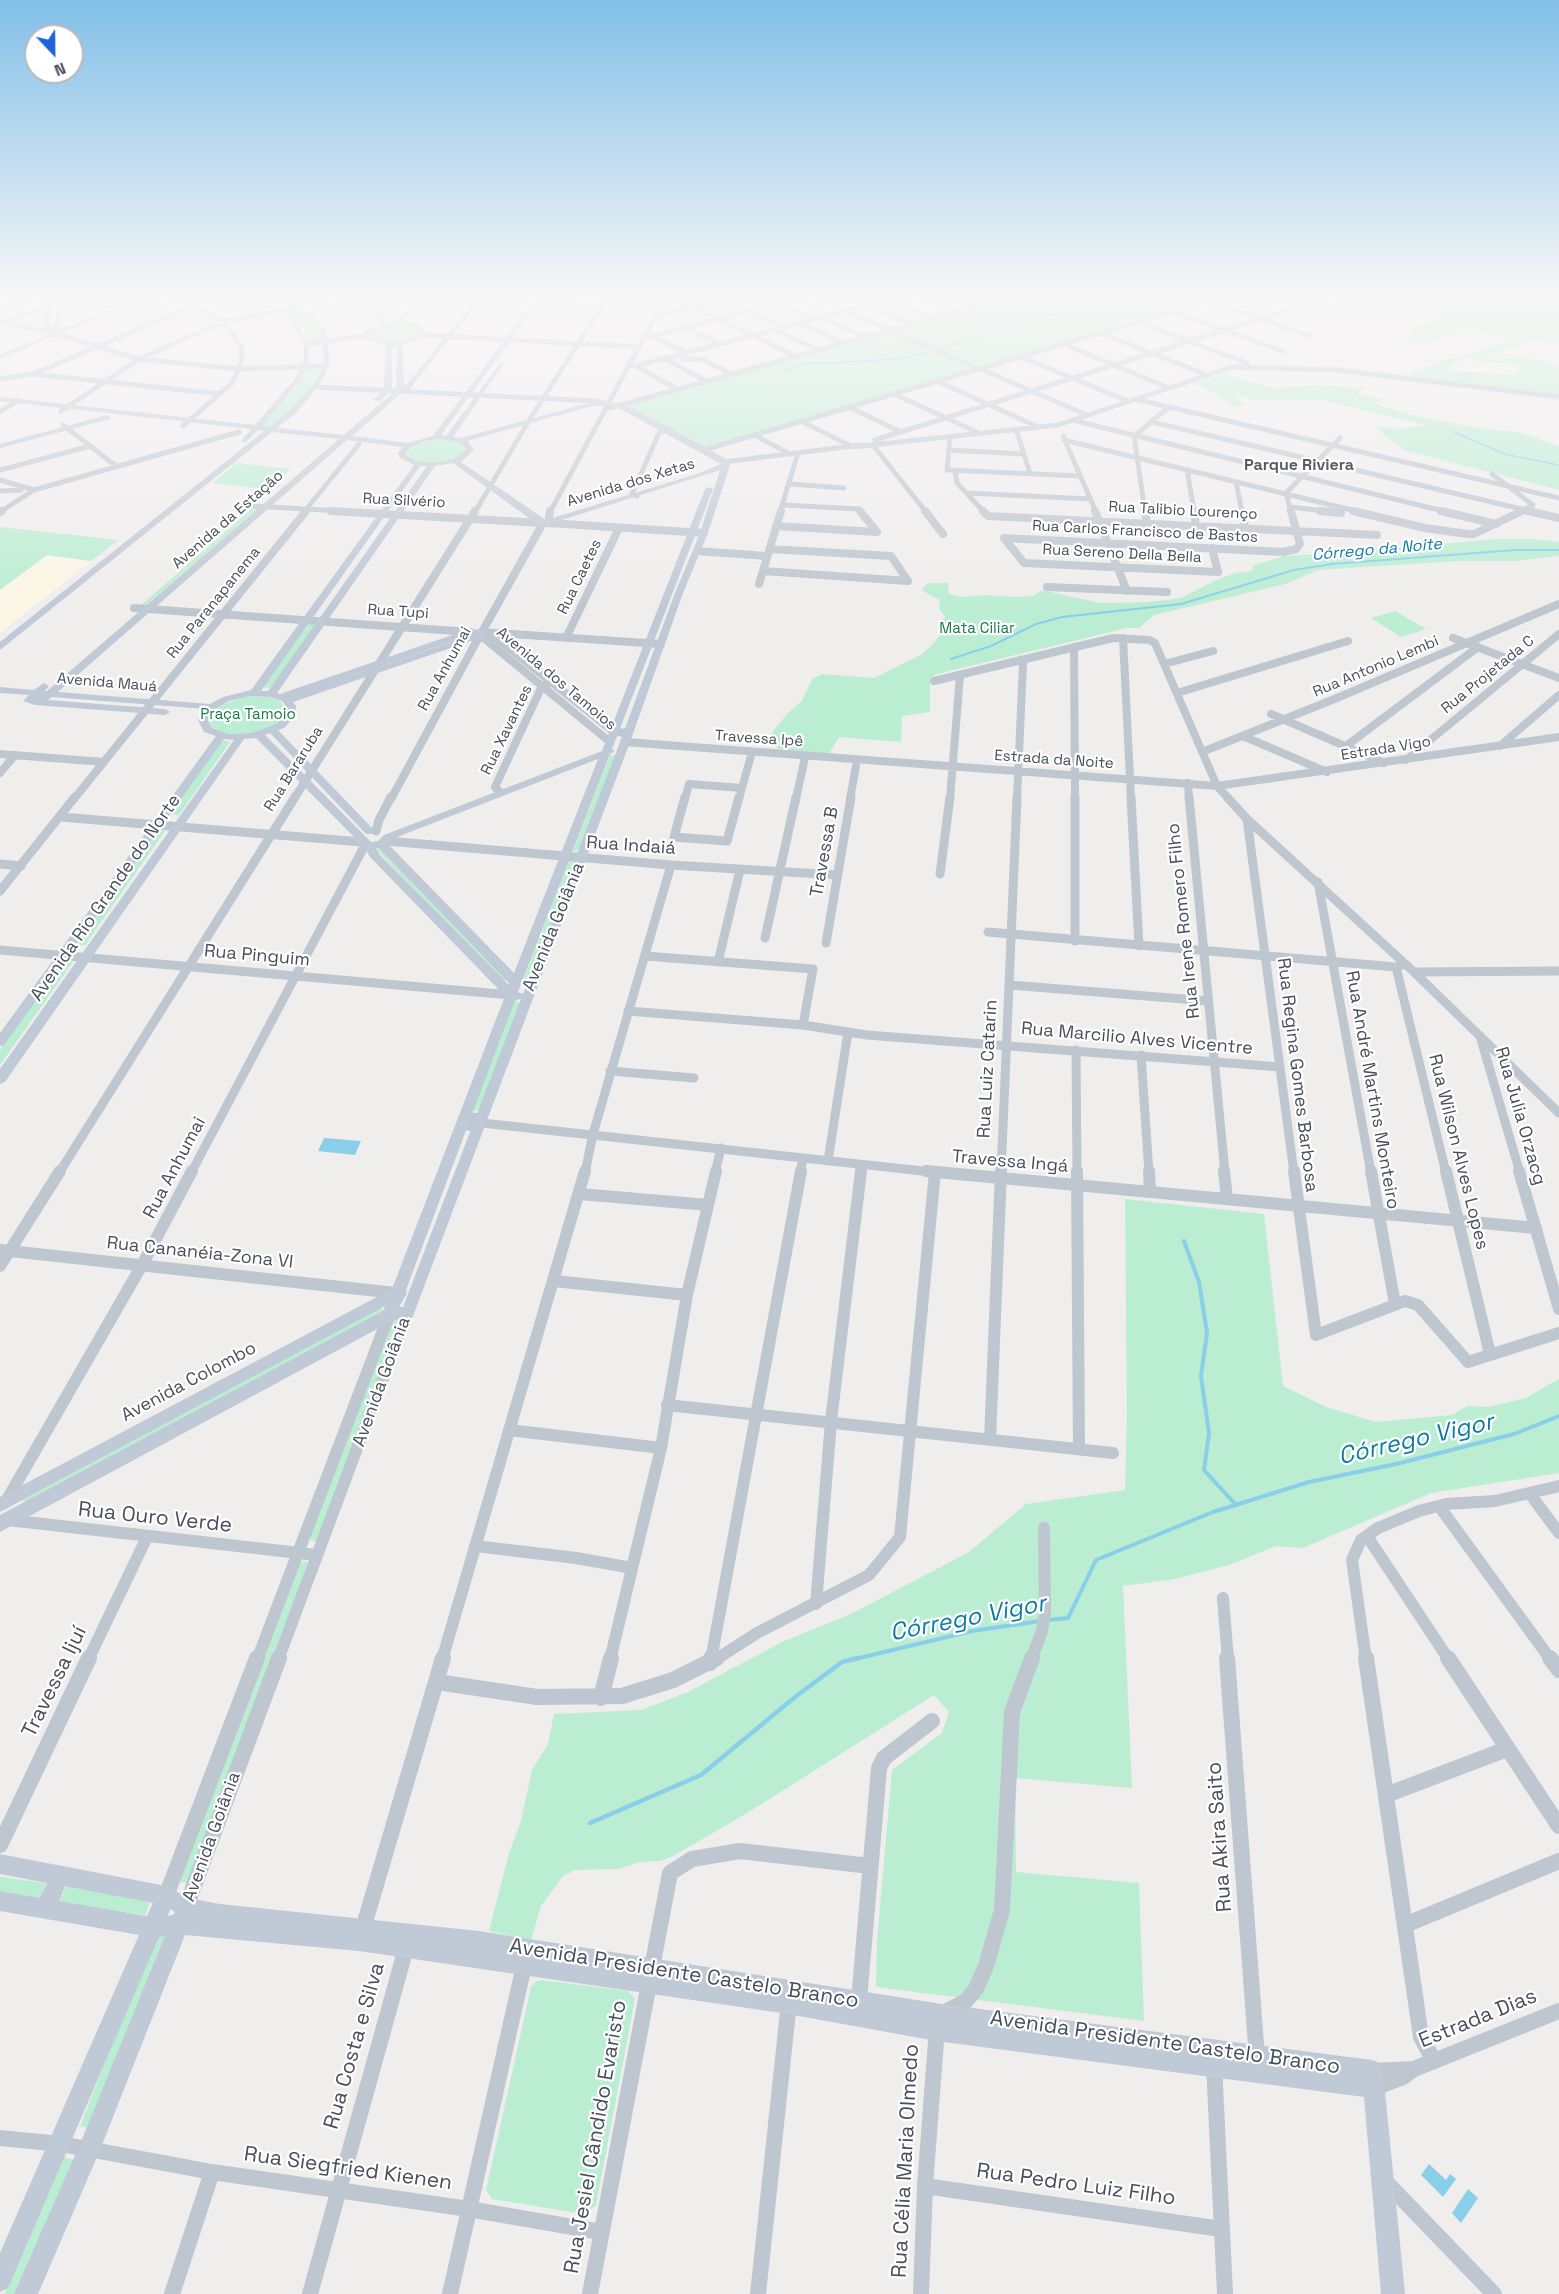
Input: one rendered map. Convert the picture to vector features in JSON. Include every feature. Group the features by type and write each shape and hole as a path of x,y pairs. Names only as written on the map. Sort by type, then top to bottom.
{"street":[{"path":"64,409 81,398"},
{"path":"187,423 216,398"},
{"path":"211,473 256,430 284,398"},
{"path":"0,637 268,431 292,412 305,398"},
{"name":"Avenida da Estação","path":"38,697 144,605 264,507 380,398"},
{"name":"Avenida da Estação","path":"151,593 254,506 391,398"},
{"path":"435,438 465,398"},
{"path":"448,438 477,398"},
{"name":"Rua Bararuba","path":"0,1266 5,1251 189,967 371,673 471,518 543,398"},
{"path":"544,398 595,401 610,406"},
{"name":"Rua Anhumai","path":"3,1513 142,1265 296,976 374,839 379,820 614,398"},
{"path":"337,439 359,444 406,447 435,438 463,441 640,398"},
{"path":"704,450 880,398"},
{"path":"903,398 979,434"},
{"path":"974,398 1038,427"},
{"path":"801,421 853,447 1010,398"},
{"path":"1048,398 1088,415"},
{"path":"1126,398 1559,498"},
{"path":"720,468 738,460 1058,425 1137,398"},
{"path":"0,399 13,404"},
{"path":"0,405 13,404 151,416 238,432"},
{"path":"0,412 13,404"},
{"name":"Avenida dos Xetas","path":"610,406 704,450 720,468"},
{"path":"849,407 901,432"},
{"path":"1134,436 1169,407"},
{"path":"64,409 144,422 187,423 406,447"},
{"path":"1,444 97,416"},
{"path":"144,422 151,416"},
{"path":"66,426 107,417"},
{"path":"1071,420 1496,524"},
{"path":"1152,422 1559,518"},
{"path":"1058,425 1100,521 1127,591"},
{"path":"66,426 116,466"},
{"path":"1016,429 1030,473"},
{"path":"0,491 34,489 238,432 256,430"},
{"path":"634,495 663,431"},
{"name":"Avenida dos Xetas","path":"663,431 720,468"},
{"path":"754,435 790,454"},
{"path":"1134,436 1147,523"},
{"path":"950,437 947,470 1080,476"},
{"path":"1286,493 1340,438"},
{"path":"1064,440 1431,530 1468,534 1474,534 1533,505 1492,474"},
{"path":"406,447 403,457 418,464 432,465 458,460 470,450 463,441"},
{"name":"Rua Paranapanema","path":"0,891 359,444"},
{"path":"873,445 943,534"},
{"path":"0,470 90,446"},
{"path":"948,450 1024,454"},
{"path":"759,584 798,453"},
{"path":"458,460 547,520"},
{"path":"255,692 418,464"},
{"path":"280,697 321,622 432,465"},
{"name":"Avenida dos Xetas","path":"547,520 704,475 720,468"},
{"name":"Avenida dos Xetas","path":"634,495 720,468"},
{"name":"Avenida Goiânia","path":"26,2294 89,2150 183,1916 415,1292 482,1123 529,990 582,858 661,644 692,532 720,468"},
{"name":"Avenida Goiânia","path":"0,2280 154,1927 564,857 649,643 704,533 720,468"},
{"path":"1187,469 1196,526"},
{"path":"955,470 955,480 967,493 1090,499"},
{"path":"2,482 34,489"},
{"path":"1236,482 1245,528"},
{"path":"403,484 417,484"},
{"path":"790,484 844,488"},
{"path":"0,512 34,489"},
{"name":"Rua Talibio Lourenço","path":"967,493 988,516 1377,535"},
{"path":"1286,493 1297,530"},
{"path":"776,526 877,532 859,509 783,505"},
{"name":"Rua Silvério","path":"254,506 382,514 547,520 619,528 704,533"},
{"path":"1290,507 1373,515"},
{"name":"Rua Caetes","path":"566,638 619,528"},
{"name":"Rua Carlos Francisco de Bastos","path":"1024,563 1004,538 1283,552 1296,549 1300,544 1297,530"},
{"name":"Rua Sereno Della Bella","path":"1024,563 1218,572 1212,548"},
{"path":"697,551 891,556 908,581 763,571"},
{"path":"0,647 102,560"},
{"path":"1033,563 1033,573"},
{"path":"1047,587 1167,592"},
{"name":"Rua Antonio Lembi","path":"1202,752 1559,604"},
{"name":"Avenida da Estação","path":"125,615 134,608 144,605"},
{"name":"Rua Tupi","path":"144,605 223,615 661,644"},
{"name":"Avenida da Estação","path":"48,693 117,622"},
{"name":"Avenida dos Tamoios","path":"280,697 470,632"},
{"name":"Avenida dos Tamoios","path":"280,697 371,673 484,633"},
{"name":"Avenida dos Tamoios","path":"484,633 552,682 610,742"},
{"name":"Avenida dos Tamoios","path":"484,633 542,686 610,742"},
{"name":"Rua Projetada C","path":"1406,760 1559,634"},
{"path":"1123,638 1139,946"},
{"path":"934,681 1074,647 1123,638 1149,640 1155,643 1217,786 1247,819 1318,881 1405,968 1559,1113"},
{"path":"1453,638 1559,678"},
{"path":"1177,693 1348,641"},
{"path":"1074,647 1075,941"},
{"path":"1346,746 1478,647"},
{"path":"1164,664 1213,651"},
{"name":"Rua Luiz Catarin","path":"990,1440 999,1178 1010,985 1023,664 1020,660"},
{"path":"940,874 954,766 960,675"},
{"name":"Rua Xavantes","path":"497,790 542,686 552,682"},
{"name":"Avenida Mauá","path":"0,690 145,711 205,715"},
{"path":"3,699 15,691"},
{"path":"255,692 280,697 292,711 290,716 272,730 259,735 240,738 221,736 213,734 204,725 205,715 212,706 231,697 255,692"},
{"name":"Avenida Mauá","path":"3,699 28,701 48,693 212,706"},
{"path":"1500,746 1559,694"},
{"path":"1271,714 1384,763"},
{"path":"272,730 374,839 374,855 513,989 529,990"},
{"path":"259,735 303,782 374,839"},
{"name":"Avenida Rio Grande do Norte","path":"0,1042 221,736"},
{"path":"1243,736 1327,772"},
{"name":"Estrada Vigo","path":"1217,786 1559,737"},
{"name":"Avenida Rio Grande do Norte","path":"0,1079 240,738"},
{"path":"610,742 625,742"},
{"name":"Avenida dos Tamoios","path":"374,839 610,742"},
{"name":"Travessa Ipê","path":"610,742 890,762"},
{"path":"742,788 689,784 674,837 727,841 742,788 752,752"},
{"path":"0,754 104,762"},
{"path":"0,773 15,755"},
{"path":"765,939 804,762"},
{"name":"Estrada da Noite","path":"890,762 1217,786"},
{"name":"Travessa B","path":"826,943 856,766"},
{"name":"Rua Irene Romero Filho","path":"1188,783 1227,1199"},
{"name":"Rua Indaiá","path":"61,817 374,839 671,865 838,875"},
{"name":"Rua Regina Gomes Barbosa","path":"1247,819 1316,1335 1395,1304"},
{"path":"0,864 21,866"},
{"path":"361,1935 580,1194 610,1071 671,865"},
{"path":"718,962 740,870"},
{"name":"Rua André Martins Monteiro","path":"1318,881 1395,1304"},
{"path":"988,932 1405,968 1559,970"},
{"name":"Rua Pinguim","path":"0,950 296,976 513,989"},
{"path":"645,956 813,969 803,1025"},
{"name":"Rua Wilson Alves Lopes","path":"1405,968 1457,1220 1490,1354"},
{"path":"1010,985 1208,1001"},
{"name":"Rua Marcilio Alves Vicentre","path":"628,1011 803,1025 848,1032 1280,1067"},
{"path":"828,1161 848,1032"},
{"name":"Rua Julia Orzacg","path":"1479,1036 1559,1309"},
{"path":"1076,1050 1079,1449"},
{"path":"1141,1055 1150,1191"},
{"path":"610,1071 694,1078"},
{"name":"Travessa Ingá","path":"464,1121 470,1127 482,1123 862,1165 1536,1228"},
{"path":"601,1698 661,1448 687,1295 721,1148"},
{"path":"710,1663 803,1158"},
{"path":"816,1604 831,1421 862,1165"},
{"path":"437,1682 537,1697 622,1696 673,1680 710,1663 757,1634 869,1575 900,1538 935,1172"},
{"path":"437,1188 455,1190"},
{"path":"580,1194 708,1205"},
{"name":"Rua Cananéia-Zona VI","path":"5,1251 396,1293"},
{"path":"554,1281 687,1295"},
{"path":"396,1293 415,1292"},
{"name":"Avenida Colombo","path":"3,1513 396,1293"},
{"path":"1395,1304 1405,1301 1418,1305 1468,1362 1559,1333"},
{"name":"Avenida Colombo","path":"3,1513 389,1315 408,1312"},
{"path":"667,1405 1113,1453"},
{"path":"509,1430 661,1448"},
{"path":"1434,2061 1421,2037 1352,1560 1361,1540 1388,1524 1440,1506 1495,1501 1559,1486"},
{"path":"1530,1494 1559,1533"},
{"path":"1440,1506 1559,1671"},
{"name":"Rua Ouro Verde","path":"3,1513 147,1537 317,1555"},
{"path":"939,2022 966,2001 976,1989 986,1966 1002,1910 1012,1712 1042,1631 1045,1613 1044,1528"},
{"path":"1367,1536 1559,1826"},
{"name":"Travessa Ijuí","path":"0,1845 147,1537"},
{"path":"475,1546 576,1558 632,1568"},
{"name":"Rua Akira Saito","path":"1223,1598 1257,2064"},
{"path":"859,2001 879,1768 884,1758 932,1721"},
{"path":"1386,1796 1507,1749"},
{"name":"Rua Jesiel Cândido Evaristo","path":"590,2294 669,1873 692,1859 740,1851 870,1866"},
{"path":"1405,1924 1559,1861"},
{"name":"Avenida Presidente Castelo Branco","path":"0,1864 166,1896 183,1916"},
{"path":"45,1909 60,1876"},
{"name":"Avenida Presidente Castelo Branco","path":"0,1900 154,1927 183,1916 361,1935 479,1941 526,1958"},
{"name":"Avenida Presidente Castelo Branco","path":"361,1935 406,1948 526,1958 790,1997 939,2022 1373,2079"},
{"name":"Rua Costa e Silva","path":"310,2294 406,1948"},
{"path":"450,2294 526,1958"},
{"path":"758,2294 790,1997"},
{"name":"Avenida Presidente Castelo Branco","path":"790,1997 859,2001 939,2022"},
{"name":"Estrada Dias","path":"1373,2079 1403,2077 1414,2069 1559,2011"},
{"name":"Rua Célia Maria Olmedo","path":"921,2294 925,2186 939,2022"},
{"path":"1213,2058 1225,2294"},
{"path":"1373,2079 1380,2176 1396,2289"},
{"name":"Rua Siegfried Kienen","path":"0,2138 61,2144 212,2172 469,2209 601,2232"},
{"path":"172,2294 212,2172"},
{"path":"1380,2176 1494,2294"},
{"name":"Rua Pedro Luiz Filho","path":"925,2186 1221,2229"}],"shaded area":[{"path":"47,555 91,561 0,633 0,590"}],"green space":[{"path":"286,398 302,398 270,427 260,427"},
{"path":"650,398 876,398 704,448 625,405"},
{"path":"1221,398 1237,398 1244,407 1235,407"},
{"path":"1247,398 1375,398 1384,400 1372,403 1418,417 1492,430 1519,432 1559,446 1559,490 1403,450 1374,426 1400,429 1424,425 1322,400"},
{"path":"444,439 459,442 466,450 461,456 440,463 418,462 407,456 408,449 426,441"},
{"path":"236,463 291,469 266,489 213,483"},
{"path":"254,507 259,508 146,605 141,605"},
{"path":"0,527 118,540 91,561 47,555 0,590"},
{"name":"Mata Ciliar","path":"1495,539 1536,539 1559,542 1559,556 1515,561 1457,561 1319,570 1285,584 1154,615 1139,628 1127,628 937,674 930,678 930,712 902,716 901,742 839,737 829,754 778,749 768,738 787,714 802,701 812,679 822,674 874,678 921,655 932,645 940,635 938,625 945,617 939,608 940,600 921,590 928,583 948,583 949,594 963,597 1033,596 1042,590 1100,603 1149,602 1181,598 1214,581 1235,573 1251,571 1254,565 1284,556 1346,553"},
{"path":"1395,611 1426,629 1401,637 1371,618"},
{"path":"309,624 316,624 270,688 262,687"},
{"name":"Praça Tamoio","path":"247,696 269,697 280,701 285,708 285,715 274,726 255,733 225,734 212,727 211,714 219,706"},
{"path":"223,740 230,742 179,815 167,814"},
{"path":"610,755 616,756 579,850 573,851"},
{"path":"161,829 165,831 85,945 76,946 155,831"},
{"path":"379,846 506,980 501,981 376,849"},
{"path":"575,860 528,981 523,981 568,861"},
{"path":"63,961 73,962 0,1065 0,1049"},
{"path":"516,1000 520,1003 480,1110 474,1111 472,1109 513,1002"},
{"path":"1125,1199 1264,1214 1283,1386 1326,1407 1376,1422 1452,1415 1467,1406 1488,1407 1526,1398 1559,1379 1559,1473 1431,1493 1303,1548 1276,1546 1229,1565 1175,1579 1123,1586 1132,1788 1015,1778 1016,1872 1139,1883 1144,2021 876,1987 877,1942 892,1770 942,1733 949,1712 934,1695 744,1815 673,1856 661,1861 639,1862 619,1869 575,1870 563,1876 541,1906 531,1940 489,1931 509,1853 521,1821 532,1770 548,1744 554,1714 641,1710 688,1692 782,1642 853,1613 969,1552 1026,1504 1125,1490 1127,1415"},
{"path":"381,1307 384,1312 25,1506 23,1500"},
{"path":"400,1316 317,1541 312,1541 309,1538 392,1319"},
{"path":"306,1561 310,1565 187,1883 180,1882 178,1878 301,1562"},
{"path":"0,1877 46,1883 40,1899 0,1894"},
{"path":"67,1884 152,1897 145,1915 59,1902"},
{"path":"156,1934 166,1936 90,2128 80,2126"},
{"path":"536,1981 628,1991 635,1999 596,2205 585,2214 492,2199 486,2190 531,1987"},
{"path":"63,2157 78,2161 20,2294 4,2294"}],"water":[{"path":"324,1138 361,1141 355,1155 318,1151"},
{"path":"1429,2164 1446,2180 1450,2174 1456,2179 1443,2197 1421,2175"},
{"path":"1468,2189 1478,2198 1461,2223 1452,2213"}],"waterway":[{"path":"1452,431 1504,454 1559,465"},
{"name":"Córrego da Noite","path":"951,659 991,646 1036,624 1062,617 1181,604 1294,570 1332,564 1515,550 1559,550"},
{"path":"1184,1241 1199,1282 1207,1333 1201,1376 1209,1433 1204,1470 1236,1505"},
{"name":"Córrego Vigor","path":"1236,1505 1309,1482 1396,1464 1514,1434 1559,1416"},
{"name":"Córrego Vigor","path":"1048,1620 1068,1618 1096,1560 1236,1505"},
{"name":"Córrego Vigor","path":"851,1660 972,1631 1041,1621"},
{"name":"Córrego Vigor","path":"590,1823 701,1775 795,1697 842,1662 858,1658"}],"district":[{"name":"Parque Riviera","path":"1299,466"}]}
